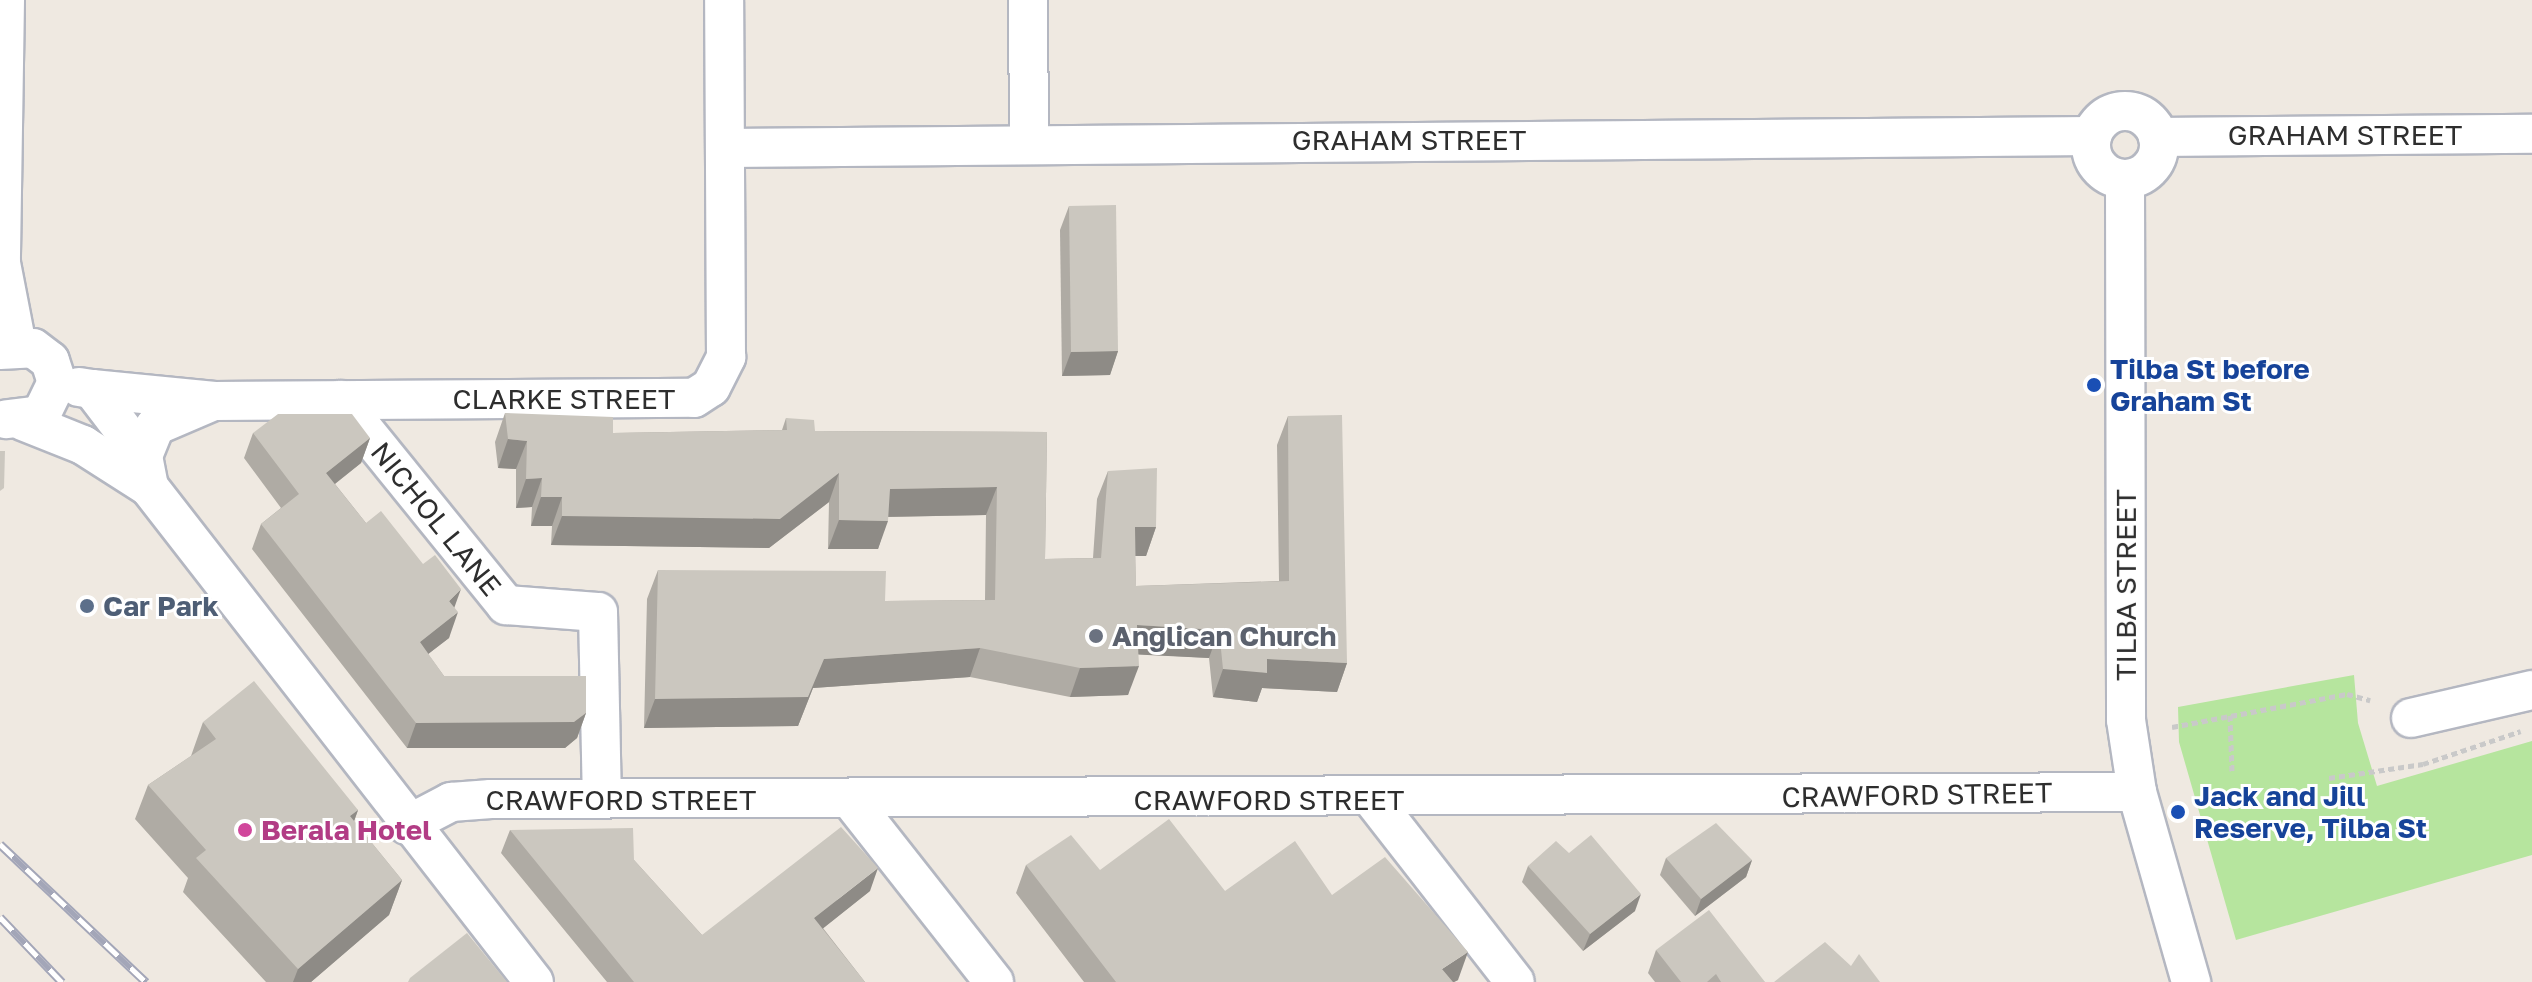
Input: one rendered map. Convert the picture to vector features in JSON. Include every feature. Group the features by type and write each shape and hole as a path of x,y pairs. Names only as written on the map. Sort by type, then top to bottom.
{"street":[{"path":"5,0 1,263 9,348 43,353 75,386 146,472 407,825 534,982"},
{"name":"CLARKE STREET","path":"75,386 214,401 674,400 711,387 726,357 724,0"},
{"path":"1028,0 1029,143"},
{"path":"2131,111 2158,137 2149,170 2125,179 2095,160 2092,136 2107,115 2131,111"},
{"name":"GRAHAM STREET","path":"2158,137 2532,134"},
{"name":"GRAHAM STREET","path":"726,148 2092,136"},
{"name":"TILBA STREET","path":"2125,179 2126,720 2137,792 2191,982"},
{"path":"12,418 48,409 75,386"},
{"name":"NICHOL LANE","path":"340,400 506,605 598,612 602,799"},
{"name":"CLARKE STREET","path":"146,472 155,426 214,401"},
{"path":"12,418 146,472"},
{"path":"2411,718 2532,690"},
{"name":"CRAWFORD STREET","path":"407,825 451,802 602,799 1374,801 2137,792"},
{"path":"850,799 994,982"},
{"path":"1374,801 1515,982"}],"path":[{"path":"2172,727 2347,694 2370,700"},
{"path":"2230,715 2232,771"},
{"path":"2329,778 2423,764 2532,728"}],"green space":[{"path":"2354,675 2358,723 2377,786 2532,741 2532,855 2236,940 2179,742 2178,707"}],"building":[{"path":"1116,205 1118,351 1071,352 1069,206"},
{"path":"505,413 613,417 613,433 787,430 786,418 814,420 815,431 1047,432 1045,559 1101,558 1108,471 1157,468 1156,527 1135,527 1136,586 1289,581 1288,416 1342,415 1347,663 1267,659 1267,673 1223,669 1219,630 1137,625 1139,666 1080,668 980,648 824,659 808,697 655,699 658,570 886,571 885,601 995,600 997,487 890,489 888,521 839,520 839,473 780,519 562,516 562,497 541,497 542,478 526,479 527,441 508,439"},
{"path":"278,414 352,414 370,438 326,473 366,523 381,511 423,564 435,555 461,589 449,601 458,612 420,642 444,676 586,676 586,713 574,722 416,723 261,524 299,494 253,433"},
{"path":"0,451 5,451 4,488 0,491"},
{"path":"254,681 358,810 350,816 402,880 298,969 196,858 206,850 148,785 216,739 203,722"},
{"path":"1169,819 1225,891 1295,841 1332,895 1385,857 1468,952 1442,969 1453,982 1116,982 1026,865 1071,835 1100,870"},
{"path":"1716,823 1752,860 1701,899 1666,858"},
{"path":"841,827 878,868 814,918 865,982 634,982 510,830 633,828 634,860 702,935"},
{"path":"1591,835 1641,894 1590,934 1528,866 1556,841 1569,853"},
{"path":"1709,910 1765,982 1721,982 1716,974 1707,982 1681,982 1656,950"},
{"path":"467,933 507,982 408,982 410,978"},
{"path":"1825,942 1851,966 1859,954 1880,982 1774,982"}],"railway":[{"path":"0,844 146,982"},
{"path":"0,917 62,982"}],"place":[{"name":"Tilba St before Graham St","path":"2094,385"},
{"name":"Car Park","path":"87,606"},
{"name":"Anglican Church","path":"1096,636"},
{"name":"Jack and Jill Reserve, Tilba St","path":"2178,812"},
{"name":"Berala Hotel","path":"245,830"}]}
